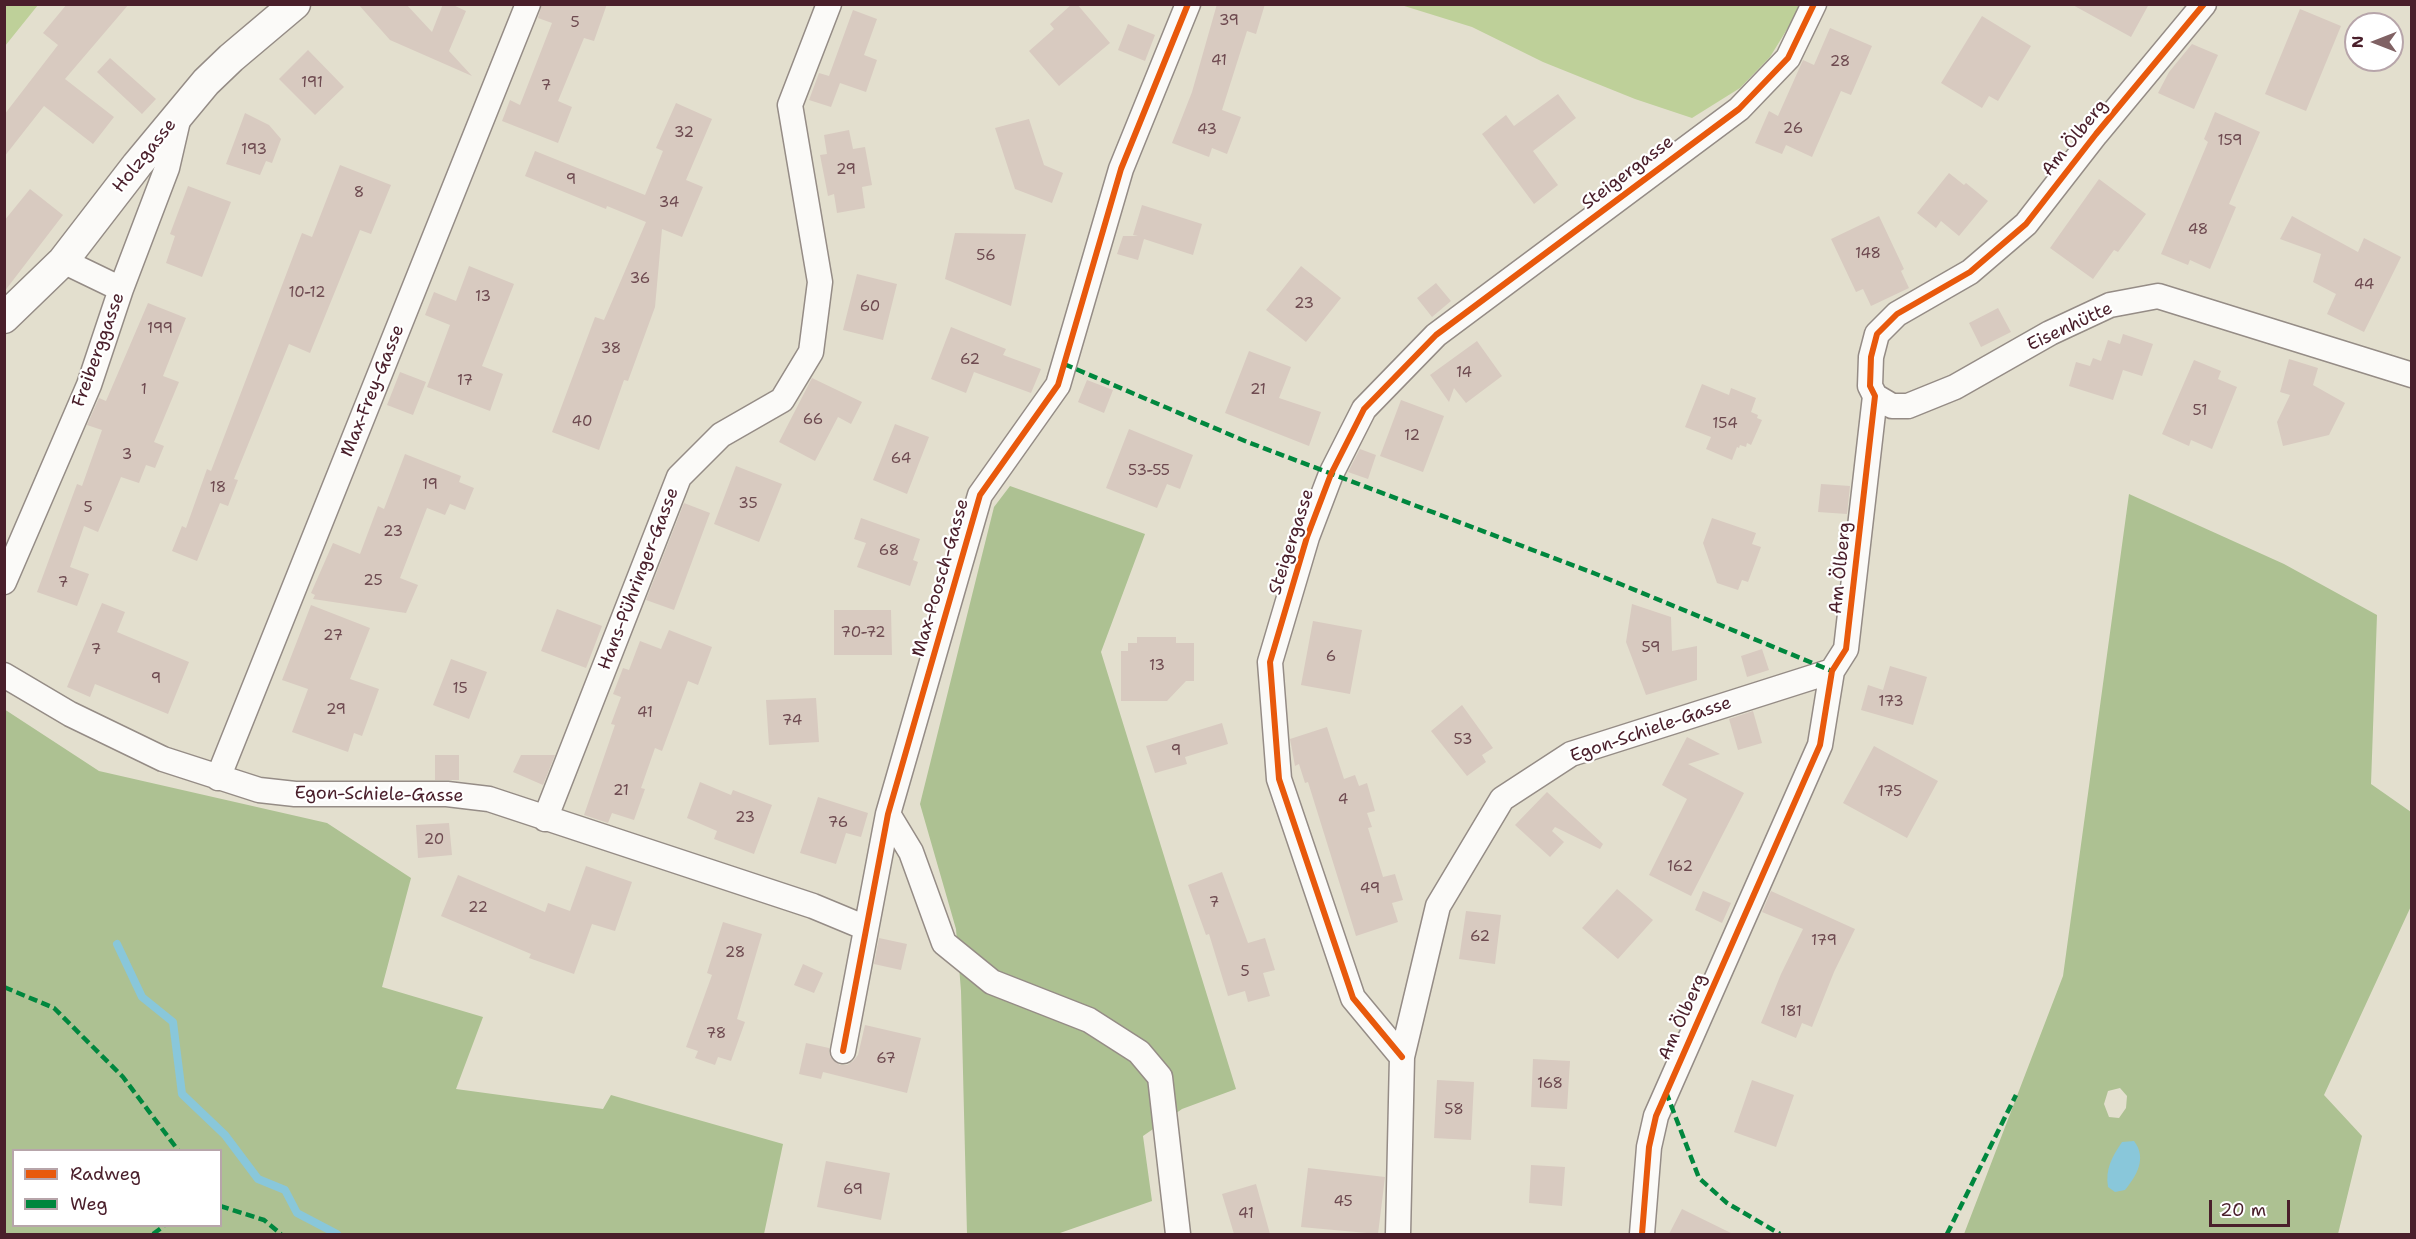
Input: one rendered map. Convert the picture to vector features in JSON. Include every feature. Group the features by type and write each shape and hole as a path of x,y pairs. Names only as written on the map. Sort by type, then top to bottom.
{"street":[{"name":"Holzgasse","path":"4,318 63,261 180,112 231,58 295,4"},
{"name":"Max-Frey-Gasse","path":"218,778 528,4"},
{"name":"Hans-Pühringer-Gasse","path":"545,819 679,477 721,435 782,400 811,352 820,282 790,105 829,4"},
{"name":"Max-Poosch-Gasse","path":"843,1052 888,814 980,495 1058,385 1121,170 1188,4"},
{"name":"Steigergasse","path":"1402,1057 1353,998 1279,779 1270,662 1307,537 1331,474 1364,409 1436,334 1739,108 1788,58 1814,4"},
{"name":"Am Ölberg","path":"1642,1234 1649,1147 1656,1116 1820,745 1832,671 1846,649 1875,396 1870,386 1871,357 1877,334 1897,314 1970,272 2026,224 2096,134 2204,4"},
{"name":"Freiberggasse","path":"4,582 88,385 121,289 167,168 180,112"},
{"path":"63,261 121,289"},
{"name":"Eisenhütte","path":"1875,396 1892,406 1908,406 1955,387 2050,333 2110,305 2158,296 2412,375"},
{"name":"Egon-Schiele-Gasse","path":"1398,1234 1402,1057 1438,906 1502,800 1571,754 1832,671"},
{"name":"Egon-Schiele-Gasse","path":"4,675 70,714 163,759 218,778 259,790 295,794 447,794 489,799 813,906 866,928"},
{"path":"888,814 911,852 944,943 992,982 1089,1020 1139,1052 1160,1077 1178,1234"}],"green space":[{"path":"4,5 38,5 5,46"},
{"path":"1401,5 1802,5 1770,57 1740,88 1692,118 1635,99 1543,62 1472,27"},
{"path":"1010,486 1145,534 1101,652 1236,1089 1182,1109 1143,1136 1152,1201 1057,1234 967,1234 961,991 956,929 920,804 994,507"},
{"path":"2129,494 2284,564 2377,615 2371,784 2411,812 2412,904 2324,1095 2362,1136 2338,1234 1964,1234 2063,976","holes":["2120,1088 2127,1096 2126,1108 2119,1118 2109,1117 2104,1104 2108,1091"]},
{"path":"4,709 99,771 327,823 411,878 382,987 483,1017 456,1089 603,1109 611,1095 783,1144 764,1234 5,1234"}],"water":[{"path":"2134,1141 2140,1154 2139,1166 2125,1190 2115,1192 2108,1187 2110,1163 2122,1142"}],"building":[{"path":"67,4 129,4 65,79 114,117 93,144 44,106 4,157 4,115 58,45 43,33"},
{"path":"358,4 406,4 432,32 443,4 451,4 466,11 449,51 472,76 390,40"},
{"path":"542,4 607,4 594,41 584,38 558,101 572,107 558,143 502,121 510,100 520,105 552,23 538,18"},
{"path":"1072,4 1077,4 1110,43 1059,86 1029,51 1054,29 1050,24"},
{"path":"1217,4 1265,4 1256,34 1247,31 1222,110 1241,117 1227,154 1212,148 1209,157 1172,143 1192,92"},
{"path":"2071,4 2149,4 2131,37"},
{"path":"2300,9 2341,26 2306,111 2265,94"},
{"path":"853,10 877,19 864,55 877,60 866,92 840,83 831,107 809,100 819,73 829,76"},
{"path":"1982,16 2031,46 1998,101 1989,96 1982,108 1941,83"},
{"path":"1128,24 1155,35 1145,61 1118,50"},
{"path":"1830,28 1872,46 1851,95 1841,91 1812,157 1786,145 1782,154 1755,143 1769,111 1778,116 1803,60 1814,65"},
{"path":"2192,44 2218,55 2194,109 2158,93 2169,72"},
{"path":"308,50 344,87 315,115 279,79"},
{"path":"110,58 156,99 142,114 97,72"},
{"path":"1558,94 1576,118 1533,151 1558,185 1534,204 1482,134 1506,115 1514,126"},
{"path":"676,103 712,119 686,180 703,187 682,237 662,229 655,307 628,381 624,380 599,450 552,432 595,317 604,320 646,222 607,206 606,209 525,176 535,151 645,195 663,151 656,148"},
{"path":"2215,112 2260,132 2229,204 2236,207 2210,269 2190,260 2188,265 2161,254 2208,142 2204,139"},
{"path":"245,113 269,125 281,139 272,163 266,161 260,175 226,164"},
{"path":"1029,119 1044,165 1063,173 1052,203 1015,189 995,128"},
{"path":"849,130 853,149 865,147 872,185 862,187 865,208 837,213 834,194 828,196 820,155 827,154 824,135"},
{"path":"340,165 391,185 371,234 360,230 310,353 289,344 234,479 238,480 228,506 220,503 197,561 172,551 182,526 186,528 207,469 211,471 302,233 312,237"},
{"path":"1949,173 1988,201 1959,236 1941,221 1936,228 1917,213"},
{"path":"2099,179 2146,214 2118,252 2114,250 2093,279 2050,248"},
{"path":"188,186 231,202 202,277 166,263 175,236 170,234"},
{"path":"30,189 63,215 4,292 4,221"},
{"path":"1142,205 1202,224 1193,255 1144,239 1138,260 1117,254 1123,236 1138,236 1133,235"},
{"path":"1879,216 1904,269 1901,271 1909,288 1871,306 1863,289 1856,292 1831,239"},
{"path":"2292,216 2358,252 2364,238 2401,257 2364,332 2327,314 2336,294 2313,282 2321,254 2280,239"},
{"path":"955,233 1026,234 1011,306 945,279"},
{"path":"469,266 514,284 482,366 503,374 490,411 427,387 450,325 425,315 434,292 456,301"},
{"path":"1301,266 1341,298 1306,342 1266,310"},
{"path":"857,274 897,284 883,340 843,330"},
{"path":"1436,283 1451,301 1432,317 1417,298"},
{"path":"148,303 186,318 163,376 179,382 154,442 164,446 155,468 146,465 139,483 121,477 98,532 84,526 70,567 89,574 77,606 37,592 77,484 82,486 102,430 87,425 99,398 106,401"},
{"path":"1998,308 2011,332 1981,347 1969,323"},
{"path":"951,327 1006,349 1003,355 1041,369 1031,393 974,372 966,393 931,379"},
{"path":"2123,334 2153,344 2142,376 2123,370 2113,400 2069,386 2076,362 2090,366 2093,358 2101,361 2108,340 2120,344"},
{"path":"1477,341 1502,376 1466,403 1454,388 1449,402 1430,375"},
{"path":"1249,351 1291,367 1279,398 1321,412 1309,446 1225,413"},
{"path":"2289,359 2318,368 2313,385 2345,403 2329,435 2283,446 2277,422 2290,395 2280,392"},
{"path":"2194,360 2221,371 2218,379 2237,387 2212,449 2191,440 2189,446 2162,434"},
{"path":"400,372 426,382 413,415 387,405"},
{"path":"812,378 862,402 851,424 838,417 815,461 779,442"},
{"path":"1087,380 1113,390 1104,413 1078,402"},
{"path":"1702,384 1729,395 1731,388 1756,398 1751,412 1762,420 1751,445 1747,443 1746,447 1740,445 1739,448 1737,447 1732,460 1706,449 1711,437 1685,427"},
{"path":"1401,400 1444,416 1423,472 1380,456"},
{"path":"895,424 929,437 907,494 873,480"},
{"path":"1129,429 1193,455 1180,489 1167,484 1157,508 1106,488"},
{"path":"1360,449 1376,455 1368,479 1348,472"},
{"path":"405,454 461,476 459,482 474,488 465,510 450,504 445,515 427,508 400,578 418,585 406,613 313,599 315,595 311,593 333,543 360,554 378,506 384,509"},
{"path":"736,466 782,484 759,542 714,524"},
{"path":"1821,484 1850,486 1847,514 1818,512"},
{"path":"684,503 710,513 674,610 646,600"},
{"path":"861,518 920,539 913,560 918,562 910,586 857,567 866,543 854,539"},
{"path":"1712,518 1756,533 1752,544 1761,547 1748,582 1742,580 1738,590 1717,583 1703,543"},
{"path":"102,603 125,612 117,632 189,662 168,714 95,684 90,697 67,687"},
{"path":"1632,604 1671,617 1672,651 1697,646 1697,680 1646,695 1626,642"},
{"path":"311,605 370,628 350,679 379,689 362,736 354,733 348,752 292,732 308,689 282,680"},
{"path":"557,609 602,626 586,668 541,651"},
{"path":"834,610 891,610 892,655 834,655"},
{"path":"1313,621 1362,630 1350,694 1301,685"},
{"path":"669,630 712,647 698,685 688,681 662,751 655,748 641,788 645,789 634,820 612,813 608,823 584,815 615,725 611,724 621,697 613,694 623,668 629,670 640,641 661,649"},
{"path":"1137,637 1176,637 1176,643 1194,643 1194,681 1186,681 1167,701 1121,701 1121,651 1128,651 1128,643 1137,643"},
{"path":"1762,649 1769,670 1747,677 1741,656"},
{"path":"451,659 487,672 469,719 433,705"},
{"path":"1890,666 1927,677 1913,725 1861,710 1868,685 1883,690"},
{"path":"816,698 819,742 769,745 766,700"},
{"path":"1462,705 1493,748 1482,755 1486,762 1467,776 1431,731"},
{"path":"1753,711 1762,743 1738,750 1729,719"},
{"path":"1222,723 1228,744 1185,757 1187,764 1155,773 1146,746"},
{"path":"1327,727 1344,779 1355,775 1359,786 1367,783 1375,811 1367,813 1372,827 1368,828 1383,877 1395,874 1403,900 1392,903 1398,922 1356,936 1308,782 1305,783 1299,764 1295,766 1290,739"},
{"path":"1687,737 1720,754 1688,764 1744,793 1691,896 1649,875 1687,799 1662,785"},
{"path":"1874,746 1938,781 1907,838 1843,803"},
{"path":"435,755 459,755 459,780 435,780"},
{"path":"521,755 555,755 543,785 513,772"},
{"path":"700,782 731,795 733,790 772,805 754,854 714,839 717,831 687,818"},
{"path":"1547,792 1603,844 1600,849 1555,827 1552,831 1564,842 1550,857 1515,825"},
{"path":"818,797 868,813 861,837 846,833 836,864 800,853"},
{"path":"449,823 452,855 418,858 416,825"},
{"path":"586,866 632,882 615,931 592,924 574,974 529,958 531,954 441,916 458,875 545,912 548,903 570,911"},
{"path":"1222,872 1248,943 1265,938 1275,970 1263,973 1270,996 1248,1002 1245,991 1228,996 1209,934 1206,935 1188,885"},
{"path":"1617,889 1653,920 1618,959 1582,928"},
{"path":"1703,891 1731,903 1722,923 1695,910"},
{"path":"1771,891 1855,929 1834,972 1812,1027 1802,1023 1796,1038 1761,1023 1803,929 1762,912"},
{"path":"1466,911 1501,915 1495,964 1459,959"},
{"path":"723,922 762,934 737,1019 745,1022 731,1061 718,1057 715,1065 695,1058 698,1051 686,1047 712,975 707,973"},
{"path":"879,938 907,944 901,970 874,964"},
{"path":"803,964 823,973 814,993 794,985"},
{"path":"865,1025 921,1038 907,1093 823,1072 821,1079 799,1074 806,1043 829,1048 830,1056 840,1065 847,1065 853,1061 858,1055"},
{"path":"1533,1059 1570,1061 1567,1109 1531,1107"},
{"path":"1437,1080 1474,1082 1471,1140 1434,1138"},
{"path":"1752,1080 1794,1095 1776,1147 1734,1132"},
{"path":"826,1161 890,1173 881,1220 817,1207"},
{"path":"1531,1165 1565,1167 1562,1206 1529,1203"},
{"path":"1308,1168 1385,1177 1378,1234 1301,1227"},
{"path":"1256,1184 1270,1234 1234,1234 1222,1194"},
{"path":"1682,1209 1733,1234 1669,1234"}],"waterway":[{"path":"117,944 142,997 173,1022 182,1094 225,1135 258,1179 285,1190 297,1213 337,1234"}],"marked path":[{"path":"1064,364 1245,441 1596,574 1832,671"},
{"path":"4,987 54,1008 123,1077 177,1149"},
{"path":"1666,1092 1699,1178 1727,1203 1780,1234"},
{"path":"1947,1234 2016,1095"},
{"path":"222,1207 264,1220 281,1234"},
{"path":"153,1234 163,1227"}],"cycle path":[{"path":"843,1051 888,814 980,495 1058,385 1121,169 1188,4"},
{"path":"1402,1057 1353,998 1279,779 1270,662 1307,537 1331,474 1364,409 1436,335 1739,109 1788,58 1814,4"},
{"path":"1642,1234 1649,1147 1656,1116 1820,745 1832,671 1846,649 1875,396 1870,386 1871,357 1877,334 1897,314 1970,272 2026,224 2096,134 2204,4"}]}
